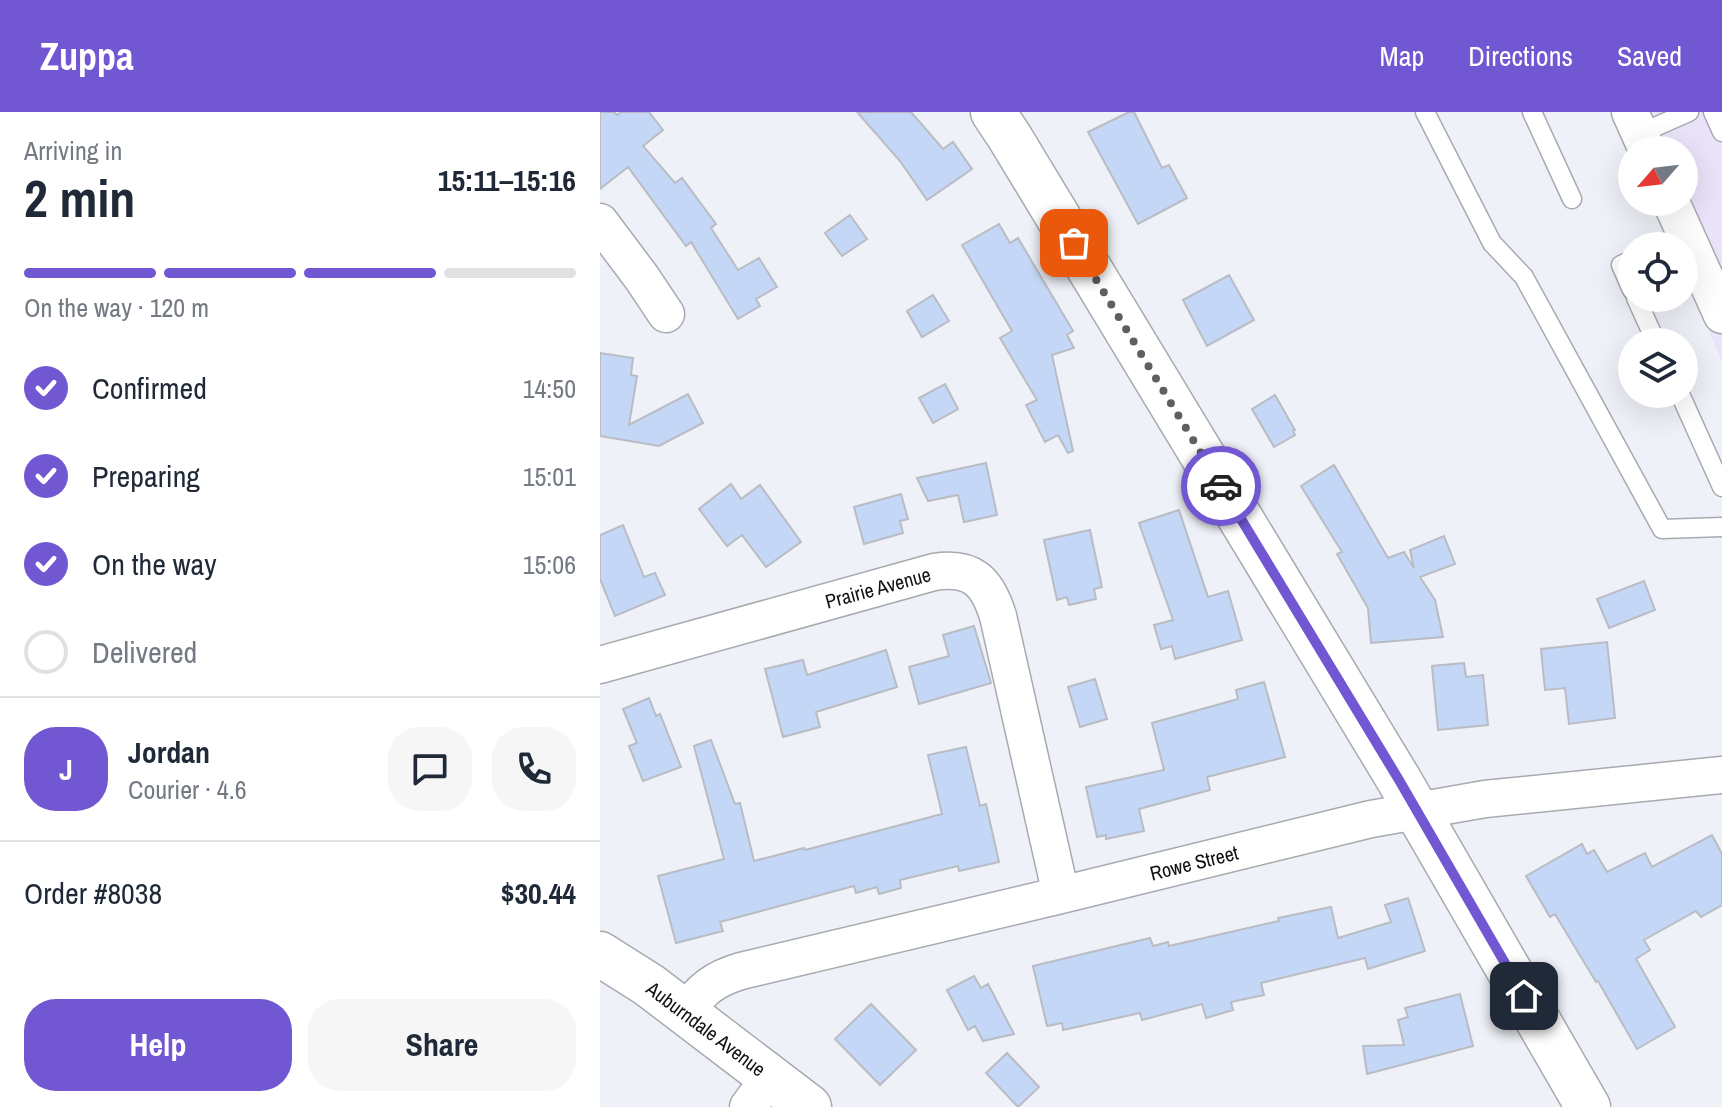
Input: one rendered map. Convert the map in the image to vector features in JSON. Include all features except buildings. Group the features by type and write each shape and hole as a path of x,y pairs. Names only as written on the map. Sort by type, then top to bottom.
{"street":[{"path":"993,112 1417,810 1588,1107"},
{"path":"600,222 666,314"},
{"path":"1672,227 1722,315"},
{"name":"Prairie Avenue","path":"600,665 934,572 957,570 968,573 990,595 998,616 1061,895"},
{"name":"Rowe Street","path":"685,1012 710,984 741,971 1371,819 1507,797 1722,775"},
{"name":"Auburndale Avenue","path":"600,954 685,1012 759,1092 809,1107"}],"lane":[{"path":"1425,112 1492,243 1524,277 1662,529 1722,527"},
{"path":"1532,112 1572,199"},
{"path":"1639,132 1689,112"},
{"path":"1713,112 1722,132"},
{"path":"1686,408 1722,487"}],"shaded area":[{"path":"1620,112 1722,112 1722,362 1698,304 1698,232 1684,232 1684,216 1698,216 1698,136 1630,136"}],"way so far":[{"path":"1074,243 1221,486"}],"route":[{"path":"1221,486 1399,780 1524,996"}]}
